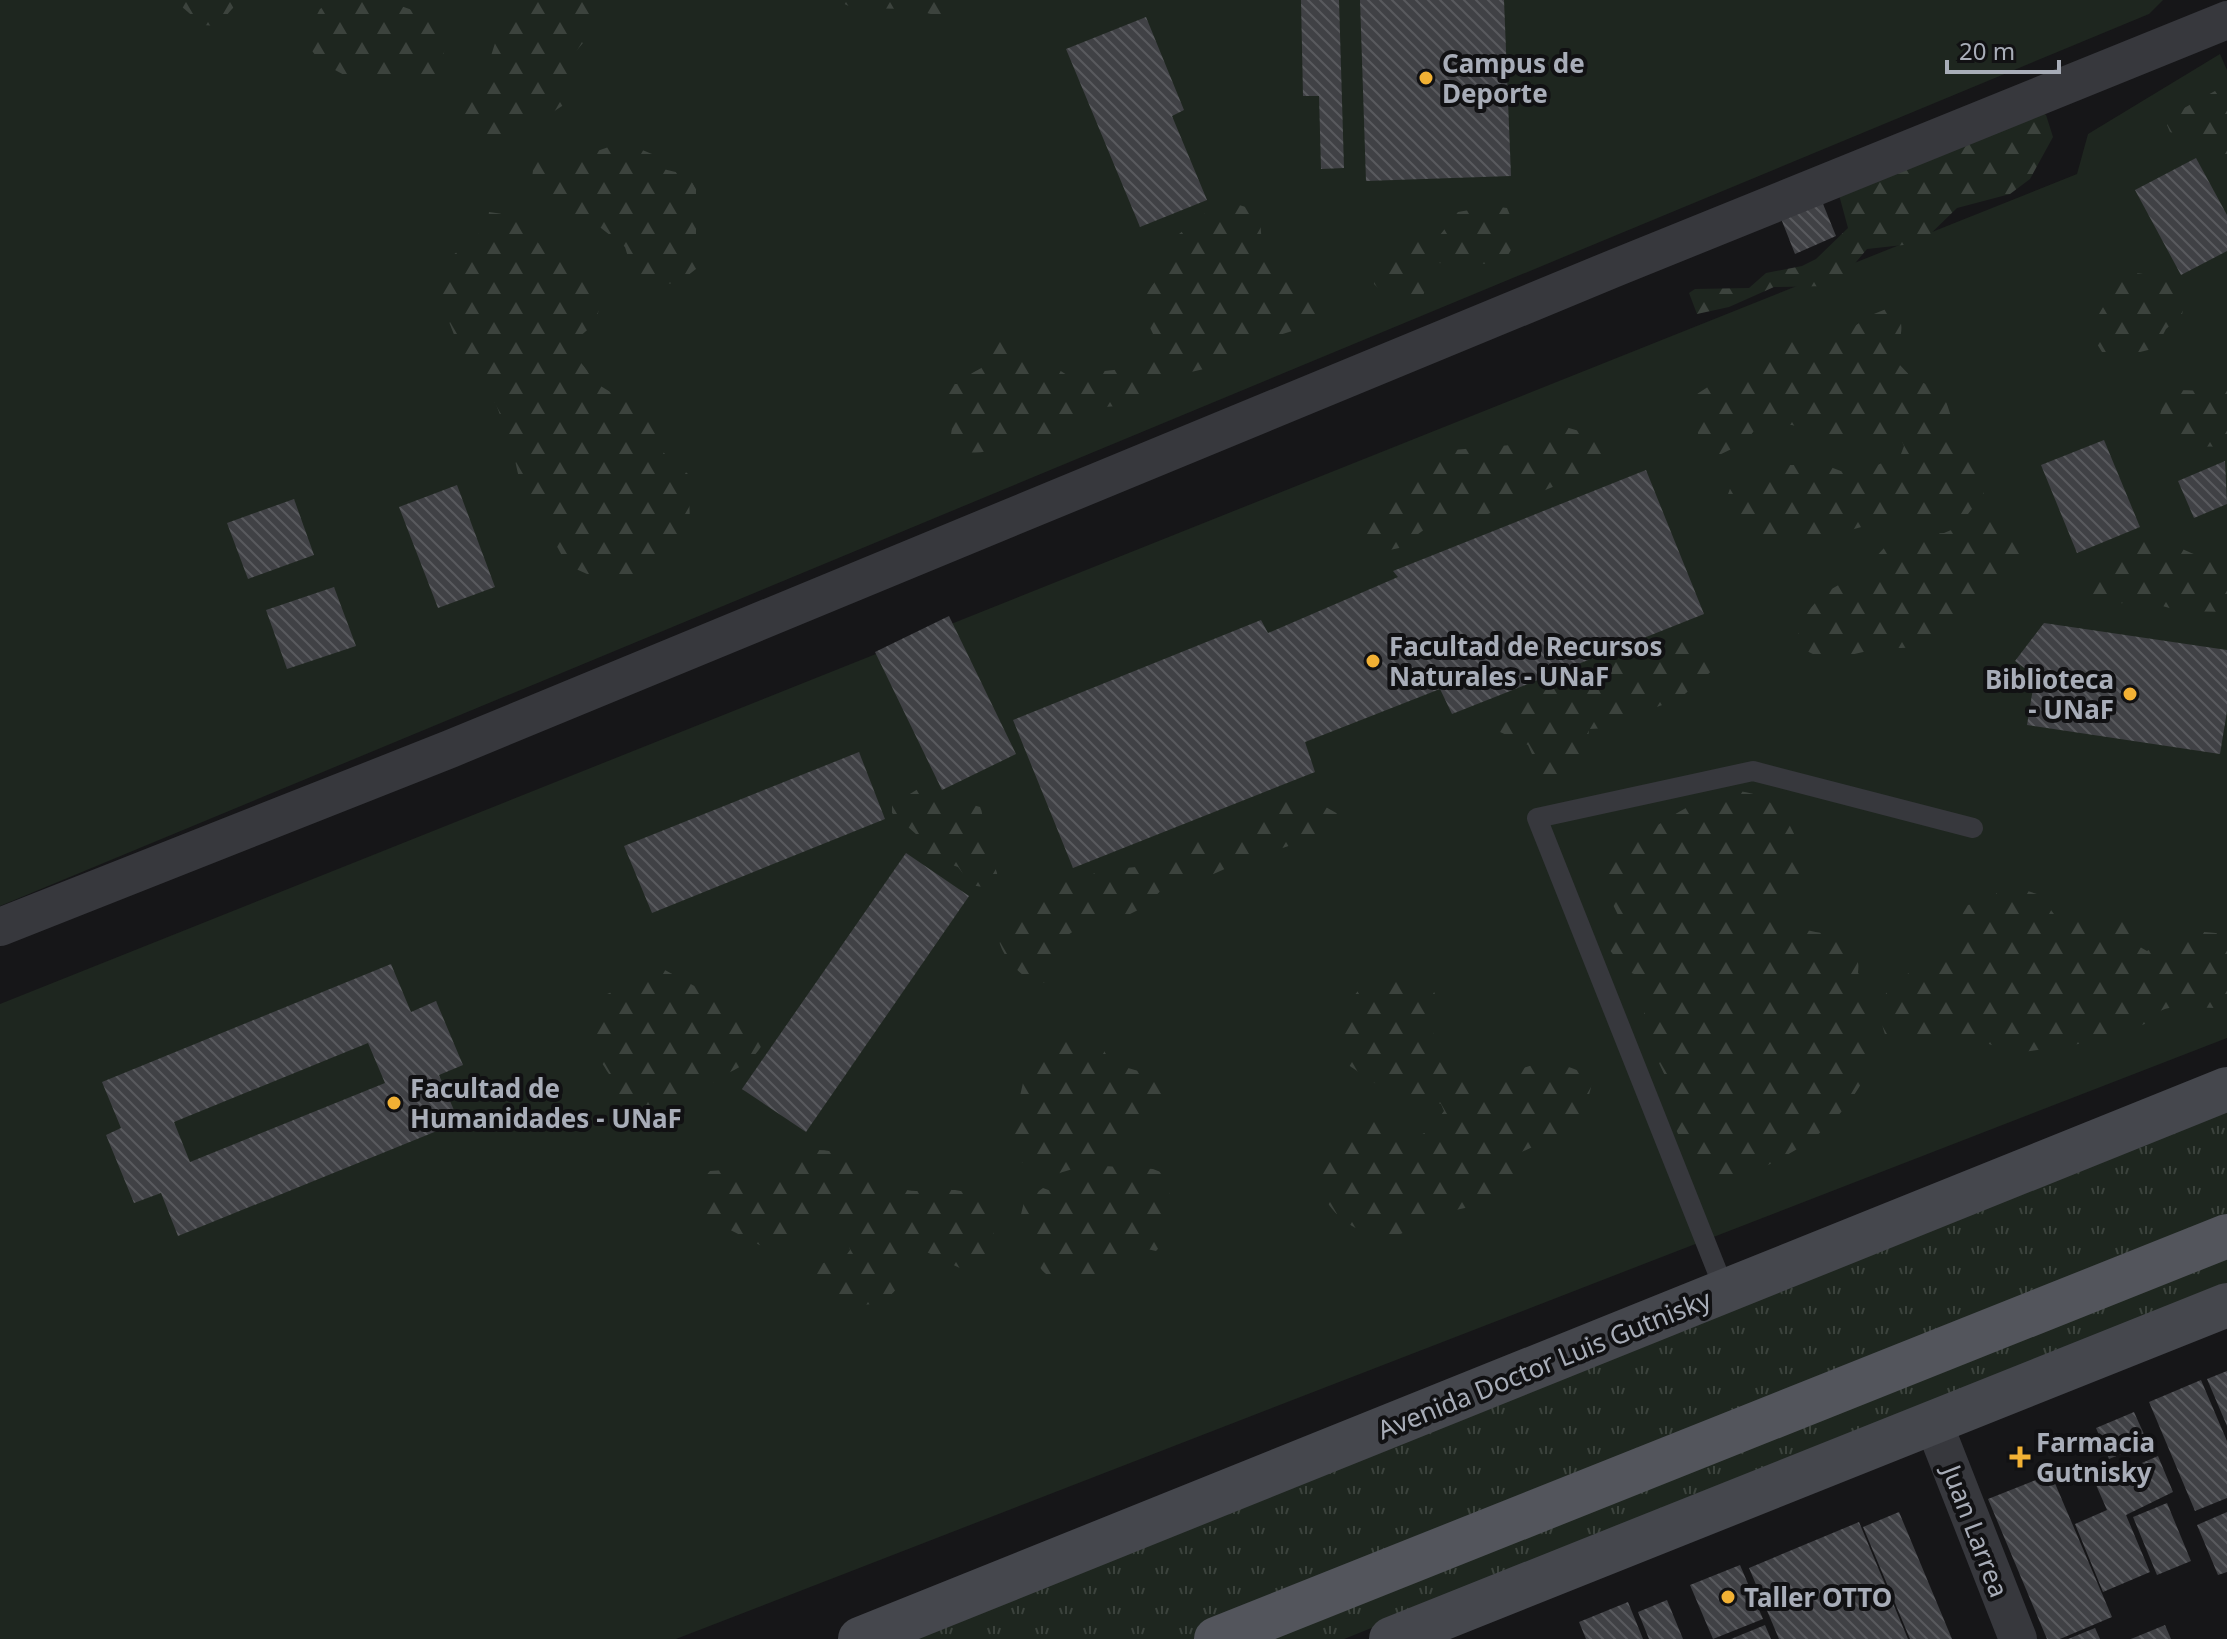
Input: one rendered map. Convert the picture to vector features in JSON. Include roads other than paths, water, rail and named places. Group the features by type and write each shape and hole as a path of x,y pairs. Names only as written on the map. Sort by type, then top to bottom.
{"main road":[{"name":"Avenida Doctor Luis Gutnisky","path":"860,1639 2227,1089"},
{"path":"1216,1639 2227,1236"},
{"path":"1402,1637 2227,1305"}],"street":[{"path":"0,927 465,743 1615,268 2227,20"},
{"name":"Juan Larrea","path":"1933,1422 2018,1639"}],"lane":[{"path":"1725,1291 1537,818 1753,771 1973,828"}],"place":[{"name":"Campus de Deporte","path":"1426,78"},
{"name":"Facultad de Recursos Naturales - UNaF","path":"1373,661"},
{"name":"Biblioteca - UNaF","path":"2130,694"},
{"name":"Facultad de Humanidades - UNaF","path":"394,1103"},
{"name":"Farmacia Gutnisky","path":"2020,1457"},
{"name":"Taller OTTO","path":"1728,1597"}]}
